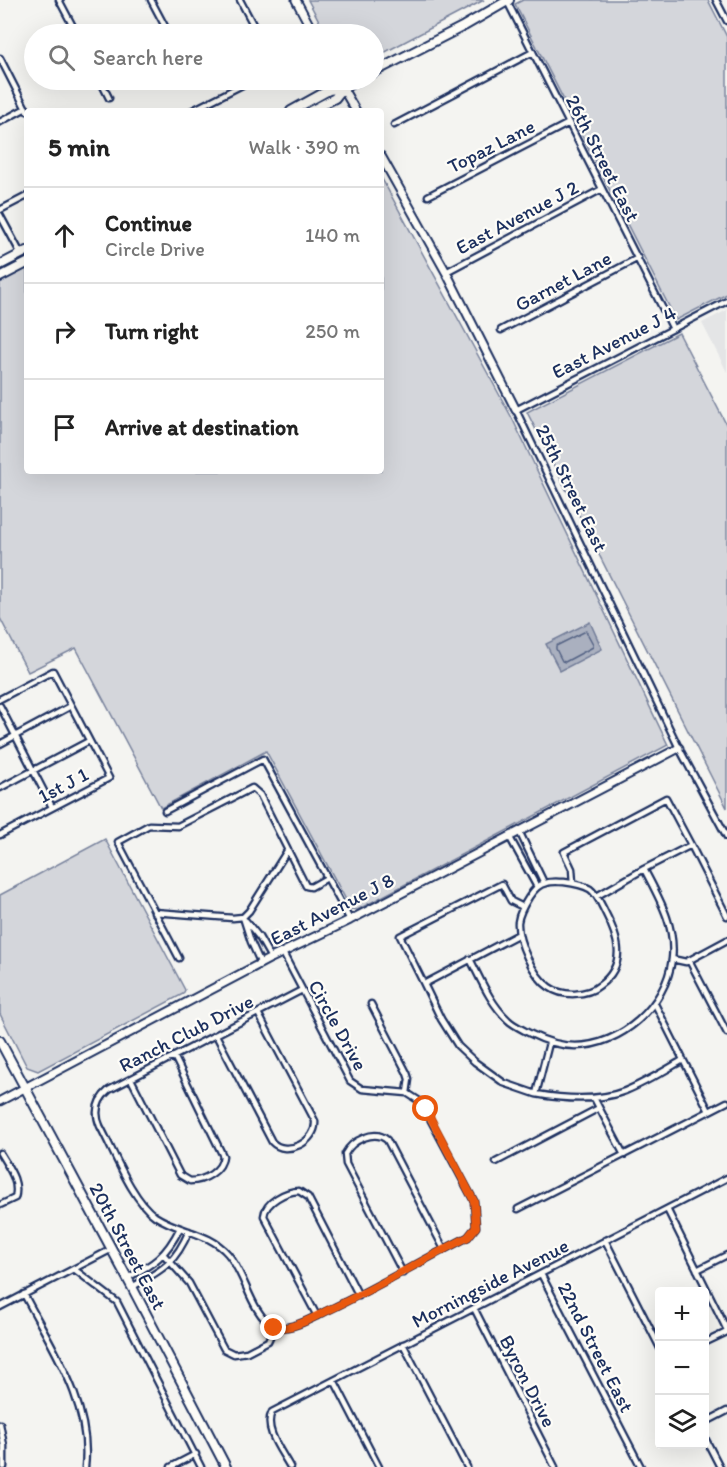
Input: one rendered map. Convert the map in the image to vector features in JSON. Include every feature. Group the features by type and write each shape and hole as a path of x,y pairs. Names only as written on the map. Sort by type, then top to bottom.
{"main road":[{"path":"384,67 508,1"},
{"path":"297,108 330,90"},
{"path":"316,108 335,98 341,90"},
{"path":"0,265 24,252"},
{"path":"0,278 24,265"},
{"name":"20th Street East","path":"0,1041 226,1467"}],"street":[{"path":"59,0 72,24"},
{"path":"151,0 164,24"},
{"path":"240,0 253,24"},
{"path":"296,0 309,24"},
{"path":"716,0 727,21"},
{"name":"26th Street East","path":"508,1 673,328"},
{"path":"394,125 532,52"},
{"path":"0,58 26,108"},
{"path":"105,90 109,98"},
{"path":"197,108 232,90"},
{"path":"344,90 354,108"},
{"path":"0,122 24,110"},
{"name":"Topaz Lane","path":"428,196 569,123"},
{"name":"25th Street East","path":"384,161 446,272 516,410 679,748 727,837"},
{"name":"East Avenue J 2","path":"446,272 602,189"},
{"path":"0,210 24,198"},
{"path":"0,215 24,252"},
{"name":"Garnet Lane","path":"501,330 638,258"},
{"name":"East Avenue J 4","path":"516,410 727,301"},
{"path":"0,699 53,671 89,741 0,788"},
{"path":"0,706 52,807"},
{"path":"0,744 71,706"},
{"name":"1st J 1","path":"0,835 108,778 89,741"},
{"name":"East Avenue J 8","path":"0,1101 271,958 350,920 679,748"},
{"path":"165,811 263,759 350,920"},
{"path":"179,958 118,842 149,825 178,826 252,788 260,795 306,886 310,887 327,878"},
{"path":"573,883 572,869 564,852 666,798 727,916"},
{"path":"519,831 544,883"},
{"path":"509,836 537,887"},
{"path":"597,896 691,845"},
{"path":"154,912 233,918 243,916 249,911 287,851"},
{"path":"470,958 493,1004 510,1023 549,1043 575,1046 598,1043 627,1029 655,1004 666,982 672,959 668,917 644,869"},
{"path":"544,883 573,883 590,889 597,896 616,934 619,951 613,971 600,985 587,992 575,994 560,992 549,987 539,977 523,948 518,920 523,907 537,887 544,883"},
{"path":"523,907 511,901 502,884 400,936 441,1019 458,1046 475,1062 504,1083 536,1094 559,1098 594,1098 623,1092 683,1060"},
{"path":"243,916 271,958"},
{"path":"243,916 261,964"},
{"path":"424,984 519,934"},
{"path":"672,959 686,962 727,940"},
{"name":"Circle Drive","path":"283,953 350,1081 362,1089 407,1093"},
{"path":"689,960 727,1033"},
{"name":"Ranch Club Drive","path":"180,1228 156,1216 142,1203 100,1126 96,1113 97,1106 104,1094 302,990"},
{"path":"127,1278 164,1255 180,1228 209,1238 228,1254 266,1322 274,1328 287,1328 359,1296 468,1237 476,1227 474,1201 426,1109 407,1093 409,1080 407,1073 371,1004"},
{"path":"655,1004 710,1111"},
{"path":"216,1035 274,1145 287,1149 308,1139 315,1129 314,1118 258,1012"},
{"path":"536,1094 549,1043"},
{"path":"131,1079 180,1175 190,1181 199,1180 219,1168 224,1156 174,1056"},
{"path":"594,1098 624,1155"},
{"path":"518,1209 727,1102"},
{"path":"496,1162 599,1108"},
{"path":"403,1273 345,1162 345,1154 351,1145 372,1135 382,1136 387,1140 444,1249"},
{"path":"0,1153 18,1190 15,1198 0,1205"},
{"name":"Morningside Avenue","path":"290,1467 269,1427 272,1412 727,1178"},
{"path":"317,1316 264,1216 265,1208 269,1204 290,1192 299,1191 308,1197 359,1296"},
{"path":"667,1209 727,1331 709,1341"},
{"path":"132,1287 164,1269 171,1262 189,1231"},
{"path":"604,1240 656,1341"},
{"path":"0,1307 112,1249"},
{"path":"164,1255 189,1282 224,1349 240,1355 268,1341 274,1328"},
{"path":"697,1270 727,1255"},
{"path":"74,1269 117,1302 201,1467"},
{"name":"22nd Street East","path":"541,1274 640,1467"},
{"path":"24,1294 78,1402 83,1424 85,1467"},
{"name":"Byron Drive","path":"474,1308 555,1467"},
{"path":"403,1344 466,1467"},
{"path":"334,1380 379,1467"},
{"path":"709,1421 727,1411"},
{"path":"0,1424 4,1446 4,1467"},
{"path":"709,1444 720,1467"},
{"path":"171,1467 196,1454"}],"shaded area":[{"path":"308,0 484,0 384,53 384,24 321,24"},
{"path":"523,0 708,0 727,37 727,294 676,320 515,4"},
{"path":"384,183 512,418 668,745 357,910 351,909 266,751 161,808 76,648 28,672 0,618 0,281 24,269 24,474 384,474"},
{"path":"727,310 727,372 702,323"},
{"path":"679,333 727,426 727,808 527,412"},
{"path":"105,839 185,990 183,994 38,1071 27,1067 0,1014 0,895"}],"water":[{"path":"590,622 602,649 560,671 546,644"}],"route":[{"path":"274,1328 287,1328 300,1324 359,1296 468,1237 476,1227 474,1201 426,1109"}]}
